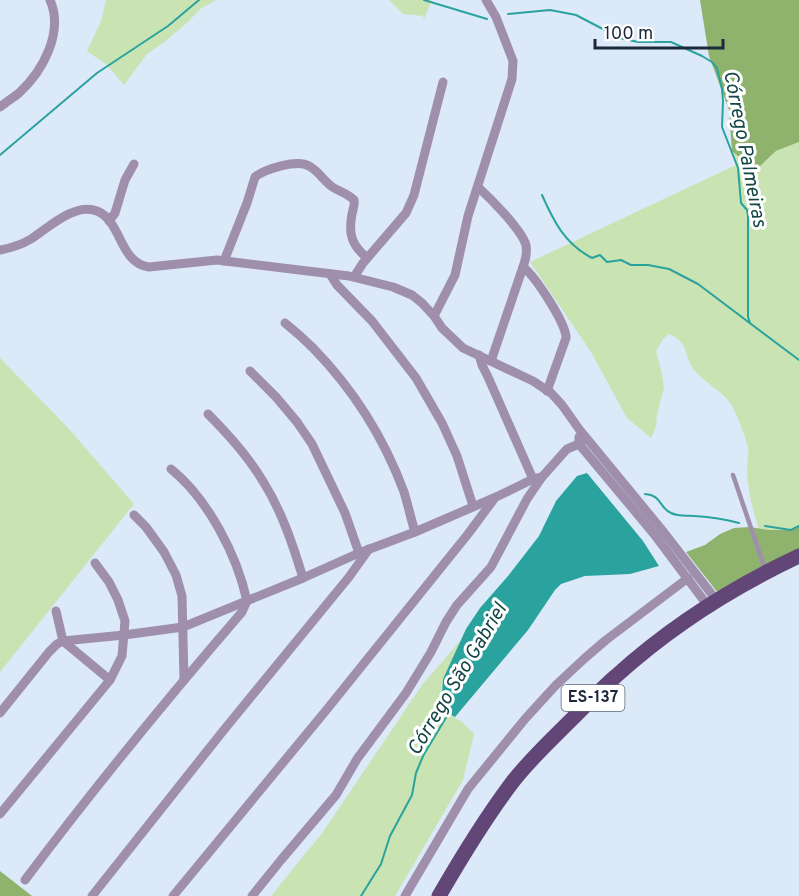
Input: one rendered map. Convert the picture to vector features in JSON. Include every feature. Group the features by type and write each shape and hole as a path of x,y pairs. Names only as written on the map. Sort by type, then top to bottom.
{"main road":[{"name":"ES-137","path":"439,896 474,838 512,783 553,738 616,676 660,640 713,604 766,572 799,556"}],"street":[{"path":"0,107 20,92 43,62 54,30 53,7 50,0"},
{"path":"434,316 455,275 468,216 512,79 513,61 496,17 486,0"},
{"path":"354,277 367,258 406,213 414,195 443,82"},
{"path":"224,261 255,177 273,169 302,163 312,168 333,188 348,194 354,200 352,242 367,258"},
{"path":"109,221 115,213 125,180 134,164"},
{"path":"478,187 492,200 520,235 526,249 523,267 491,361"},
{"path":"0,250 13,248 65,216 87,208 98,211 109,221 125,250 143,266 224,261 354,277 393,286 412,295 463,348 533,381 562,405 579,429 583,441 688,578 713,604"},
{"path":"523,267 533,276 566,333 547,391"},
{"path":"330,274 337,285 372,321 416,378 446,431 457,456 473,506"},
{"path":"285,323 313,348 356,400 392,463 415,532"},
{"path":"479,356 538,478"},
{"path":"250,371 276,397 312,444 364,551"},
{"path":"208,414 246,456 265,484 293,546 303,578"},
{"path":"252,896 336,795 357,759 406,693 457,605 491,567 538,478 567,448 583,441"},
{"path":"583,441 662,530 713,604"},
{"path":"25,880 60,832 242,612 247,601 235,562 216,525 198,495 184,479 171,469"},
{"path":"0,713 57,644 63,641 183,627 415,532 538,478"},
{"path":"173,896 328,708 496,497"},
{"path":"134,515 164,552 176,575 182,596 184,680"},
{"path":"92,896 223,731 350,577 364,551"},
{"path":"0,814 110,680 122,656 125,621 109,582 95,563"},
{"path":"405,896 468,789 525,719 556,685 592,652 688,578"},
{"path":"56,611 63,641 110,680"}],"lane":[{"path":"733,475 766,572"}],"shaded area":[{"path":"106,0 216,0 200,9 189,21 147,54 124,85 107,65 87,51 101,21"},
{"path":"389,0 432,0 424,19 423,16 403,14"},
{"path":"700,0 799,0 799,142 776,151 760,166 750,166 732,151 729,110 709,56"},
{"path":"799,142 799,525 795,528 774,531 759,529 748,485 748,447 733,408 723,395 694,370 680,341 669,334 656,351 664,388 656,427 651,438 627,418 591,352 530,262 736,165 732,151 765,162 776,151"},
{"path":"0,358 69,429 134,504 0,672"},
{"path":"799,525 799,551 718,593 686,552 705,545 720,534 734,528 792,530"},
{"path":"461,640 443,679 442,693 435,706 462,722 474,734 463,780 395,896 271,896 323,832 422,685"},
{"path":"0,871 32,896 0,896"}],"water":[{"path":"587,473 643,541 659,566 630,574 585,576 561,584 528,630 455,717 435,706 442,693 443,679 466,629 480,608 539,536 556,501 577,476"}],"waterway":[{"path":"0,155 97,73 168,26 199,0"},
{"name":"Córrego Palmeiras","path":"424,0 487,19"},
{"name":"Córrego Palmeiras","path":"508,14 550,10 576,15 620,38 638,42 671,42 702,56 717,68 722,89 722,127 738,168 741,203 747,210 748,216 748,317 750,323"},
{"path":"542,195 567,239 592,258 600,255 607,262 621,260 631,265 669,269 698,284 799,360"},
{"name":"Córrego São Gabriel","path":"645,494 658,499 667,511 674,514 739,523"},
{"name":"Córrego São Gabriel","path":"765,526 791,530 799,526"},
{"name":"Córrego São Gabriel","path":"361,896 381,864 390,836 412,795 416,773 423,756 450,711"}]}
